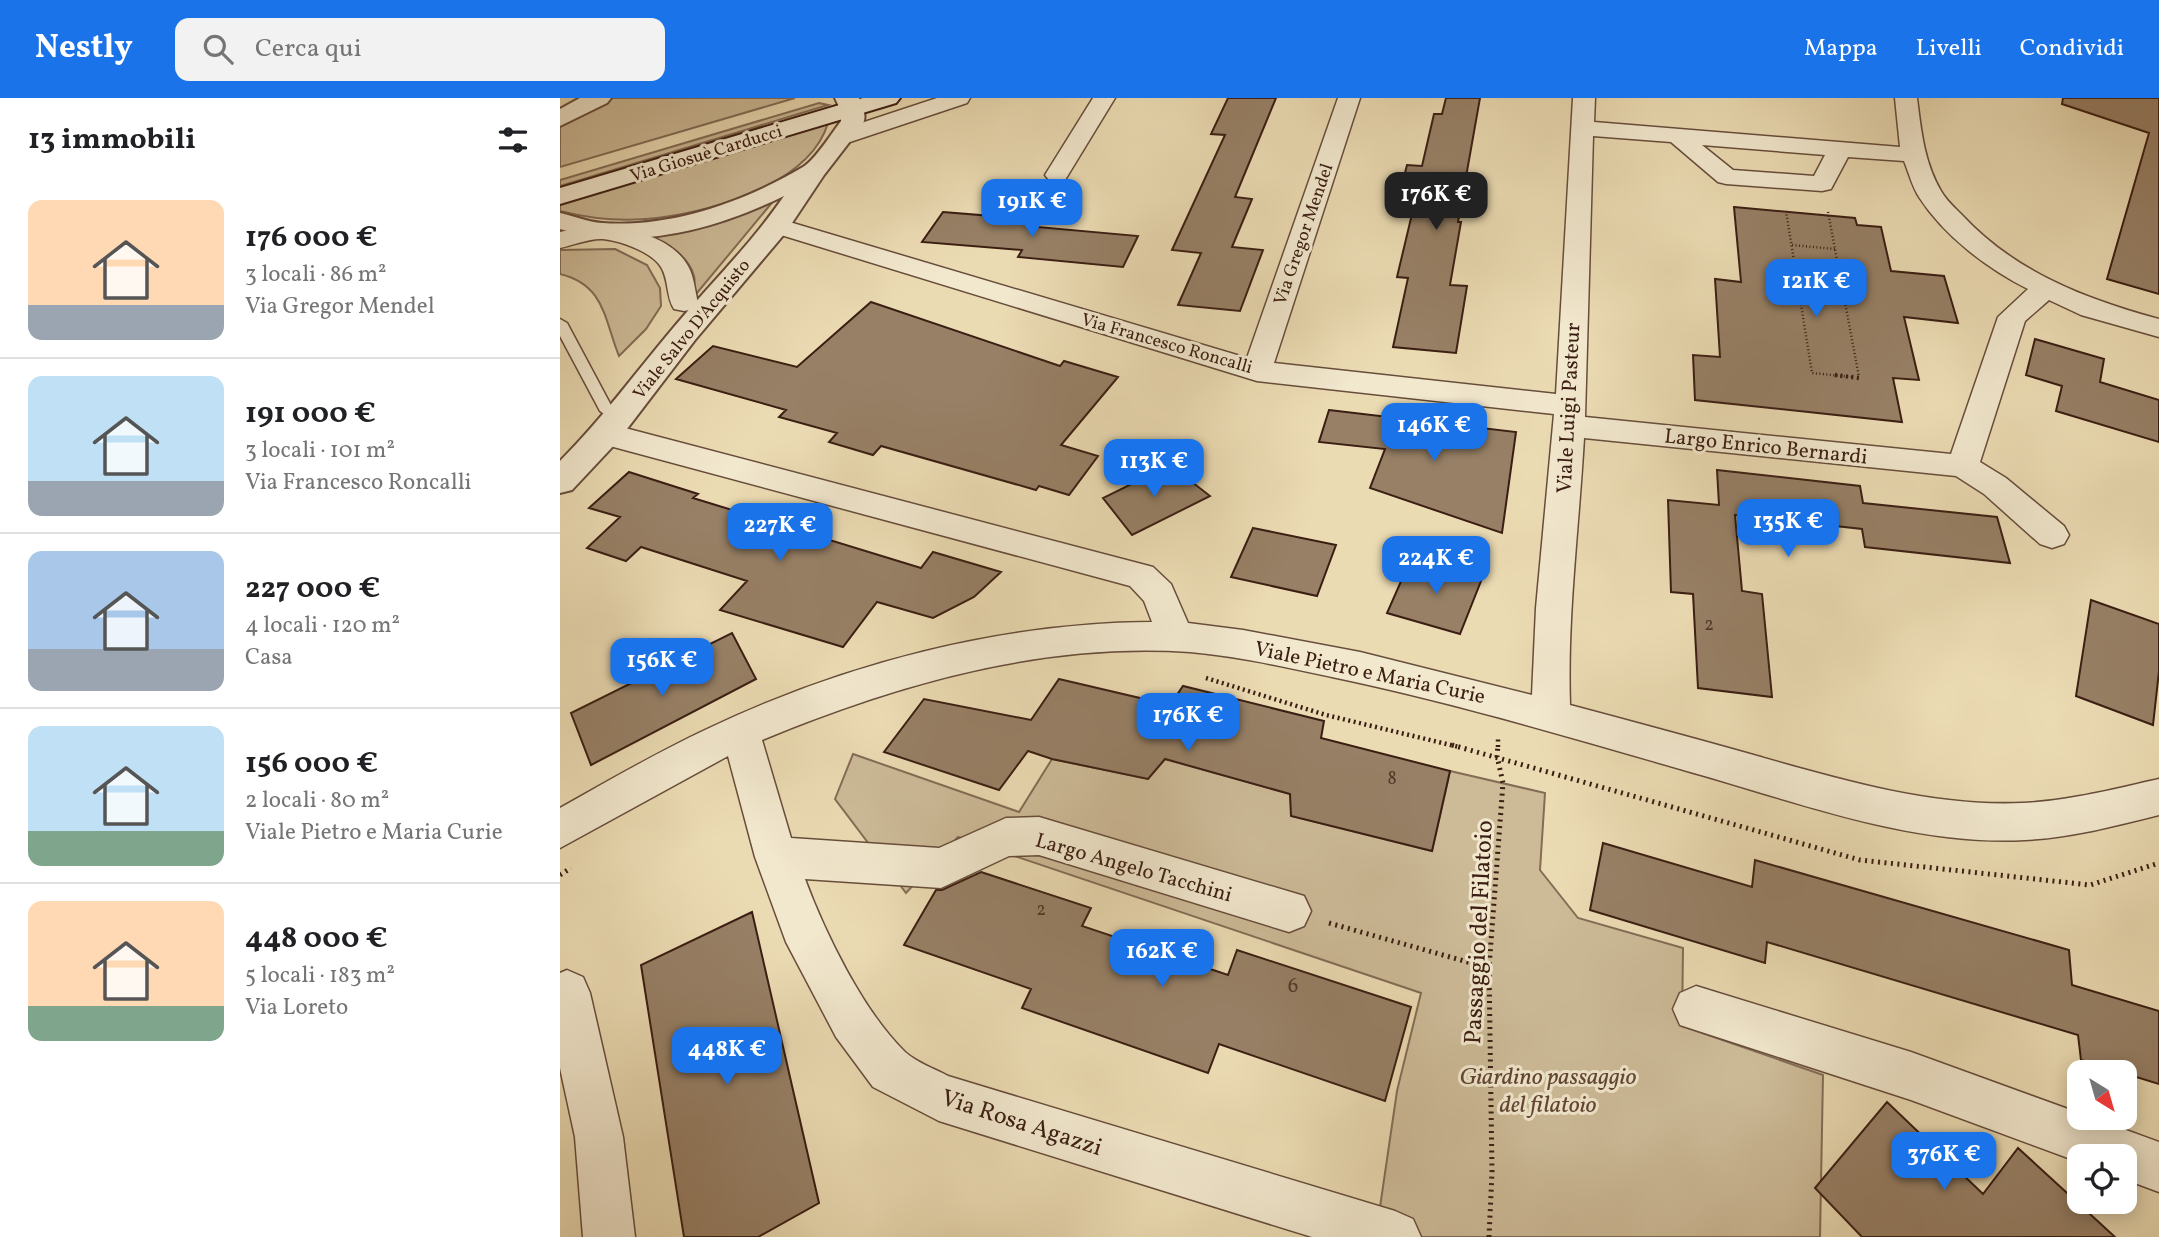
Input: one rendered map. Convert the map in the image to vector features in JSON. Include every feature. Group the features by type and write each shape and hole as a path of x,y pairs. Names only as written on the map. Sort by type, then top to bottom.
{"street":[{"path":"560,119 599,98"},
{"name":"Via Giosuè Carducci","path":"560,176 825,98"},
{"name":"Via Giosuè Carducci","path":"560,196 849,103 888,98"},
{"path":"842,137 959,98"},
{"path":"1057,175 1104,98"},
{"name":"Via Gregor Mendel","path":"1257,371 1349,98"},
{"name":"Viale Luigi Pasteur","path":"1551,718 1549,670 1569,416 1584,98"},
{"path":"1906,98 1913,155 1930,195 1954,225 1991,257 2046,288 2125,328 2159,339"},
{"path":"560,240 601,231 667,226 710,216 760,199 814,170 853,122 849,103"},
{"path":"1582,128 1913,155"},
{"path":"1678,136 1726,177 1822,184 1840,149"},
{"name":"Viale Salvo D'Acquisto","path":"560,481 606,422 777,226 814,170"},
{"path":"560,221 640,241 665,255 676,268 684,303 682,314 606,422 560,475"},
{"name":"Via Francesco Roncalli","path":"777,226 1257,371 1569,416"},
{"path":"1963,466 2012,317 2046,288"},
{"path":"2091,309 2159,328"},
{"name":"Largo Enrico Bernardi","path":"1569,416 1963,466 1995,486 2052,535"},
{"path":"606,422 1141,576 1159,594 1176,637"},
{"name":"Viale Pietro e Maria Curie","path":"560,829 741,732 872,680 955,659 1034,644 1108,637 1176,637 1234,643 1367,667 1896,810 2003,822 2069,817 2159,797"},
{"name":"Via Rosa Agazzi","path":"741,732 776,857 801,927 852,1021 890,1070 939,1097 1395,1237"},
{"name":"Largo Angelo Tacchini","path":"776,857 941,868 1006,838 1039,836 1289,911"},
{"path":"567,993 599,1137 610,1237"},
{"path":"1696,1009 1911,1076 2159,1167"}],"lane":[{"path":"560,323 606,422"}],"path":[{"path":"1782,181 1812,373 1859,378 1822,184"},
{"path":"1792,245 1835,248"},
{"path":"1800,294 1843,297"},
{"name":"Passaggio del Filatoio","path":"1200,676 1326,715 1497,756 1503,783 1489,968 1492,1172 1489,1237"},
{"path":"560,875 572,868"},
{"path":"1289,911 1489,968"}],"green space":[{"path":"611,98 795,98 560,167 560,125 591,106"},
{"path":"819,103 828,105 560,186 560,180"},
{"path":"828,123 818,144 802,163 757,191 731,201 680,214 632,220 560,211 560,203"},
{"path":"775,199 692,299 695,278 687,261 668,245 646,234"},
{"path":"615,249 647,265 660,288 661,306 646,329 619,356 606,317 594,295 575,279 560,274 560,250"},
{"name":"Giardino passaggio del filatoio","path":"853,754 1019,812 1052,759 1148,779 1165,759 1290,794 1292,816 1432,851 1450,771 1545,793 1540,870 1578,918 1683,948 1682,1026 1823,1075 1820,1237 1398,1237 1379,1214 1397,1091 1421,993 958,837 906,893 835,799"}],"building":[{"path":"1228,98 1276,98 1235,197 1252,199 1232,247 1263,250 1240,311 1178,305 1201,253 1172,250 1225,135 1211,134"},
{"path":"1446,98 1480,98 1450,285 1467,286 1456,353 1393,347 1408,278 1397,277 1412,214 1395,212 1407,165 1422,166 1434,114 1442,114"},
{"path":"2063,98 2159,98 2159,294 2107,279 2149,133 2062,104"},
{"path":"1734,207 1855,218 1857,225 1881,227 1891,271 1944,276 1958,323 1904,317 1919,380 1893,378 1902,422 1695,400 1693,355 1720,357 1715,279 1741,282"},
{"path":"943,212 1041,220 1037,227 1138,236 1123,267 1018,257 1022,250 922,242"},
{"path":"871,302 1060,366 1064,361 1118,377 1061,445 1098,456 1069,495 1039,486 1036,490 881,446 873,455 829,442 837,433 779,417 786,410 676,379 713,346 797,367"},
{"path":"2035,339 2104,359 2100,382 2159,400 2159,442 2056,411 2062,386 2026,375"},
{"path":"1329,410 1516,432 1502,533 1370,488 1385,449 1319,442"},
{"path":"1170,465 1210,496 1132,535 1103,498"},
{"path":"1717,470 1860,486 1863,503 1997,517 2010,563 1865,547 1862,529 1735,515 1742,591 1762,594 1772,697 1698,688 1693,594 1671,592 1668,500 1719,505"},
{"path":"629,472 698,494 693,498 921,568 933,552 1001,572 974,597 933,618 877,602 843,647 720,610 747,581 641,547 626,561 587,548 620,517 589,508"},
{"path":"1253,528 1336,545 1317,596 1231,577"},
{"path":"1410,561 1483,576 1460,634 1387,613"},
{"path":"2091,600 2159,624 2159,671 2153,725 2076,696"},
{"path":"732,633 756,679 591,765 571,713"},
{"path":"1059,679 1170,705 1183,686 1324,721 1321,738 1450,771 1432,851 1291,816 1290,794 1165,759 1148,779 1052,759 1028,751 999,790 884,752 924,699 1031,720"},
{"path":"1603,843 1752,887 1755,860 2069,950 2072,985 2159,1011 2159,1084 2137,1077 2137,1060 2081,1060 2078,1035 1767,942 1765,963 1590,910"},
{"path":"981,872 1091,908 1082,926 1228,975 1237,950 1411,1007 1385,1101 1219,1044 1208,1073 1022,1008 1031,989 904,945 936,890 942,890"},
{"path":"752,912 819,1203 758,1237 684,1237 641,965"},
{"path":"1887,1102 1983,1194 2018,1148 2067,1193 2067,1214 2090,1214 2115,1237 1862,1237 1815,1188"}]}
